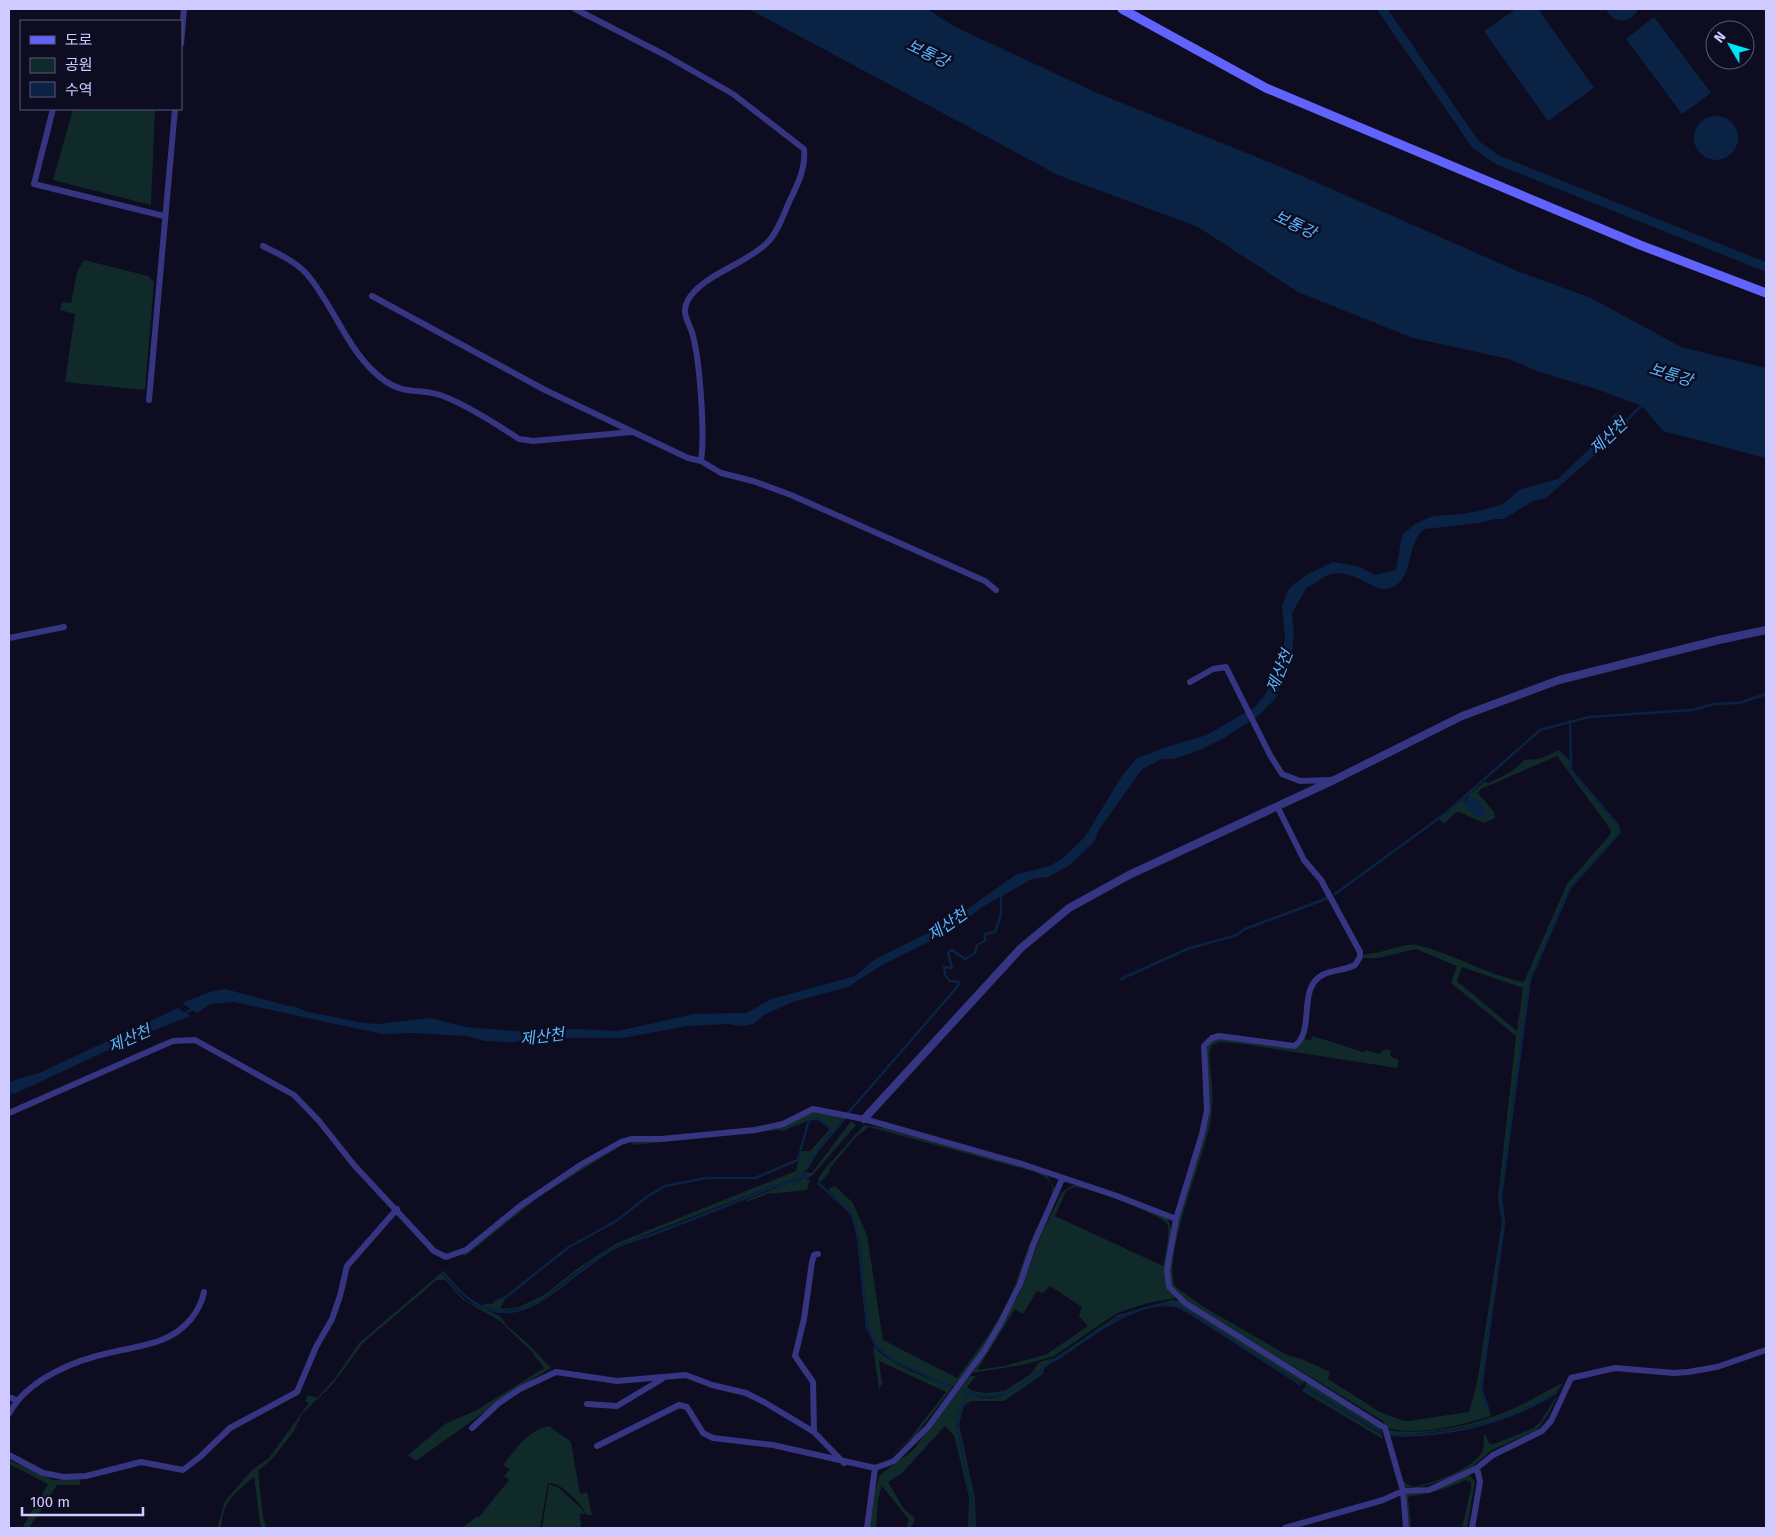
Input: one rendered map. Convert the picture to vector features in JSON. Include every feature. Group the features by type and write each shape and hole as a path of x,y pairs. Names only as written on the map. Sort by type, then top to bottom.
{"main road":[{"path":"1122,9 1266,88 1640,245 1766,293"}],"street":[{"path":"182,32 184,9"},
{"path":"575,9 665,55 733,94 804,150 804,165 799,181 768,243 703,285 690,296 685,307 685,316 692,333 697,361 701,460"},
{"path":"53,110 34,184 164,216"},
{"path":"149,400 175,110"},
{"path":"263,246 288,259 309,276 352,348 375,372 393,386 403,390 440,395 520,439 533,441 633,432"},
{"path":"372,296 512,372 688,458 701,460 721,473 773,488 842,516 985,581 996,590"},
{"path":"9,638 64,627"},
{"path":"864,1119 1020,948 1069,908 1129,875 1334,780 1462,716 1558,680 1766,630"},
{"path":"1190,682 1213,668 1226,668 1270,755 1282,774 1300,781 1334,780"},
{"path":"1277,806 1304,860 1321,880 1332,899 1360,952 1360,957 1355,966 1329,972 1315,981 1309,995 1304,1031 1301,1039 1294,1046 1219,1036 1207,1042 1203,1051 1207,1110 1176,1219 1167,1270 1169,1287 1185,1303 1385,1428 1403,1491 1406,1528"},
{"path":"9,1113 166,1044 185,1039 195,1040 294,1095 319,1121 354,1165 397,1209 434,1251 442,1257 449,1258 466,1250 520,1206 582,1164 621,1142 631,1139 670,1138 756,1130 783,1124 813,1108 864,1119 1022,1164 1117,1196 1176,1219"},
{"path":"598,1446 679,1405 687,1407 703,1433 713,1438 773,1445 844,1463 874,1468 894,1461 928,1427 984,1351 1012,1302 1062,1179"},
{"path":"9,1455 43,1474 64,1477 86,1476 141,1462 183,1470 201,1456 230,1428 297,1392 316,1348 332,1319 347,1266 397,1209"},
{"path":"814,1432 813,1382 795,1356 804,1319 812,1262 814,1255 818,1254"},
{"path":"9,1414 16,1400 23,1397 37,1381 55,1371 98,1356 159,1342 171,1337 182,1330 197,1310 204,1292"},
{"path":"1285,1528 1302,1526 1383,1500 1403,1491 1429,1490 1477,1468 1493,1455 1542,1431 1551,1421 1571,1378 1615,1368 1674,1373 1688,1372 1716,1367 1766,1350"},
{"path":"472,1428 479,1420 513,1394 556,1372 617,1381 686,1375 712,1385 746,1393 814,1432 844,1463"},
{"path":"587,1404 595,1403 617,1406 665,1377"},
{"path":"9,1397 16,1400"},
{"path":"867,1528 874,1468"},
{"path":"1472,1528 1480,1482 1477,1468"}],"green space":[{"path":"73,110 155,110 151,205 53,180"},
{"path":"84,260 148,276 154,282 145,390 65,382 75,314 60,310 62,302 71,303 77,272"},
{"path":"1559,750 1570,761 1570,770 1616,824 1620,832 1570,888 1530,979 1500,1197 1504,1224 1480,1389 1491,1416 1439,1429 1413,1431 1387,1428 1383,1421 1184,1300 1173,1290 1168,1275 1178,1219 1205,1129 1205,1051 1211,1040 1215,1038 1290,1046 1303,1039 1311,1040 1313,1036 1363,1052 1367,1050 1379,1054 1386,1049 1391,1051 1390,1056 1399,1060 1397,1068 1243,1044 1220,1042 1212,1045 1209,1054 1212,1095 1211,1119 1174,1255 1173,1274 1176,1287 1202,1306 1287,1355 1304,1360 1330,1372 1328,1379 1380,1412 1408,1421 1469,1412 1477,1383 1502,1222 1498,1198 1516,1036 1451,983 1457,966 1416,949 1378,958 1363,958 1364,954 1377,953 1405,945 1417,945 1497,975 1524,982 1567,884 1609,836 1611,831 1557,756 1481,789 1478,793 1494,812 1495,818 1484,823 1459,812 1455,813 1444,824 1439,819 1466,797 1464,802 1471,798 1468,795 1486,781 1488,783 1508,773 1524,760 1539,759","holes":["1462,967 1523,988 1517,1031 1457,981"]},
{"path":"817,1111 844,1118 833,1130 824,1122 814,1118 783,1131 777,1130 634,1145 630,1142 622,1145 540,1196 464,1257 463,1255 523,1206 605,1152 631,1140 738,1134"},
{"path":"851,1121 856,1125 811,1177 803,1176 806,1172 812,1173"},
{"path":"864,1125 883,1128 1019,1165 1047,1175 1055,1190 1006,1309 980,1352 954,1387 894,1360 877,1347 868,1326 859,1237 854,1217 828,1189 835,1186 853,1203 867,1235 883,1340 957,1378 988,1336 1013,1290 1028,1247 1049,1204 1052,1192 1051,1184 1043,1176 1035,1172 869,1127 857,1136 829,1169 830,1171 820,1183 818,1179 823,1171"},
{"path":"830,1129 832,1131 818,1149 801,1177 775,1185 616,1246 587,1264 542,1299 524,1308 501,1311 479,1305 495,1303 506,1297 500,1309 519,1307 544,1295 581,1266 617,1243 796,1171 801,1151 810,1151"},
{"path":"803,1177 810,1180 807,1190 767,1194 747,1202 747,1200 792,1181 800,1181"},
{"path":"1073,1185 1083,1186 1167,1218 1171,1228 1171,1238 1165,1279 1169,1289 1176,1298 1148,1303 1117,1313 1054,1356 1023,1365 972,1373 996,1336 1019,1294 1042,1233 1062,1192","holes":["1075,1187 1094,1191 1123,1202 1152,1214 1167,1224 1168,1238 1163,1266 1055,1216 1066,1191","1050,1286 1082,1307 1079,1316 1088,1326 1047,1354 1004,1366 977,1370 1015,1309 1023,1314 1037,1291 1043,1293"]},
{"path":"441,1273 466,1301 500,1316 507,1326 527,1343 551,1368 518,1388 416,1461 408,1455 445,1424 477,1410 544,1368 531,1351 500,1321 463,1300 445,1280 437,1280 363,1343 332,1385 302,1414 294,1431 273,1458 258,1471 266,1528 262,1528 260,1523 254,1477 231,1498 224,1511 221,1528 217,1528 225,1501 253,1469 268,1459 309,1403 305,1401 308,1395 317,1398 335,1378 359,1343"},
{"path":"1172,1300 1180,1301 1305,1380 1303,1384 1177,1306 1154,1307 1132,1312 1117,1318 1057,1359 1049,1362 1029,1380 1011,1391 1003,1394 984,1395 962,1390 968,1394 957,1416 956,1425 970,1496 971,1528 968,1528 969,1497 954,1435 945,1426 902,1473 888,1482 904,1509 915,1518 911,1528 906,1528 909,1520 882,1486 878,1498 876,1528 870,1528 874,1493 880,1475 913,1450 970,1376 976,1376 967,1387 972,1391 985,1393 1004,1391 1031,1374 1039,1362 1055,1358 1118,1315"},
{"path":"874,1346 880,1353 899,1365 952,1388 916,1435 891,1456 910,1438 946,1392 879,1361 882,1384 879,1389"},
{"path":"1044,1367 1043,1374 1004,1401 972,1401 966,1404 963,1409 959,1424 975,1499 976,1528 973,1528 972,1496 957,1425 958,1417 969,1394 986,1398 999,1397 1038,1374"},
{"path":"1307,1381 1378,1424 1381,1431 1305,1386"},
{"path":"1563,1383 1552,1395 1534,1406 1510,1416 1429,1433 1389,1434 1387,1430 1436,1430 1469,1424 1515,1408"},
{"path":"1304,1388 1382,1435 1383,1439 1302,1391"},
{"path":"1558,1394 1550,1412 1537,1430 1492,1450 1473,1466 1447,1479 1416,1488 1404,1487 1397,1472 1405,1483 1413,1487 1430,1482 1451,1475 1477,1459 1483,1450 1484,1433 1490,1444 1494,1444 1534,1428"},
{"path":"549,1426 571,1442 580,1494 587,1492 592,1515 587,1515 576,1500 565,1490 548,1483 540,1528 462,1528 476,1517 479,1517 509,1480 504,1476 510,1469 503,1465 518,1447 529,1436"},
{"path":"9,1460 53,1480 80,1479 80,1485 57,1485 29,1528 22,1528 48,1484 9,1464"},
{"path":"1469,1474 1475,1482 1467,1528 1462,1528 1471,1482 1465,1480 1444,1489 1408,1497 1411,1528 1408,1528 1406,1494 1416,1493"},
{"path":"549,1484 559,1488 583,1510 585,1514 580,1514 581,1528 542,1528"}],"water":[{"name":"보통강","path":"749,9 927,9 955,27 1097,93 1286,169 1517,271 1591,298 1681,347 1766,368 1766,458 1663,431 1642,406 1596,389 1537,371 1509,359 1413,338 1298,292 1198,227 1058,175"},
{"path":"1516,9 1538,9 1594,88 1548,121 1484,31"},
{"path":"1606,9 1638,9 1627,20 1617,20"},
{"path":"1654,17 1711,93 1682,114 1626,39"},
{"path":"1720,116 1732,122 1737,129 1737,147 1732,154 1725,159 1712,160 1704,157 1697,150 1694,134 1697,126 1704,119"},
{"path":"1619,412 1629,421 1626,428 1546,498 1533,501 1504,519 1425,529 1414,543 1405,574 1400,582 1392,587 1381,589 1355,577 1335,573 1325,576 1307,587 1292,613 1294,634 1290,668 1275,699 1259,715 1224,738 1195,752 1173,759 1162,759 1142,769 1099,830 1094,842 1070,865 1048,877 1032,879 982,907 951,931 882,965 848,987 792,1002 764,1015 753,1024 742,1026 728,1024 687,1026 623,1038 561,1038 511,1042 485,1041 467,1036 412,1033 382,1034 234,1002 210,1004 197,1013 182,1003 210,992 225,989 293,1006 308,1012 364,1023 379,1024 430,1018 467,1027 526,1032 534,1030 576,1029 618,1031 694,1014 746,1013 772,999 855,976 875,959 946,924 1017,874 1050,866 1064,857 1085,837 1121,777 1137,758 1207,735 1255,707 1273,684 1282,660 1285,637 1282,606 1289,589 1295,583 1308,574 1333,562 1357,566 1375,575 1396,570 1402,535 1415,524 1433,516 1463,514 1503,504 1519,490 1558,479 1604,435 1613,430 1612,416"},
{"path":"1468,795 1478,800 1487,814 1477,817 1464,806"},
{"path":"178,1008 190,1016 130,1040 16,1093 9,1094 9,1084 12,1081 39,1073"}],"waterway":[{"path":"1382,9 1476,145 1498,160 1766,267"},
{"name":"제산천","path":"1626,421 1642,405"},
{"path":"1335,894 1446,813 1540,730 1589,717 1692,710 1714,704 1739,703 1766,694"},
{"path":"1489,1411 1481,1389 1504,1224 1501,1197 1530,979 1570,888 1620,832 1617,824 1571,770 1570,721"},
{"path":"848,1113 958,986 959,982 950,981 945,975 944,967 952,968 948,953 952,950 965,959 975,953 977,945 985,941 985,934 995,932 1001,914 1001,896 999,893"},
{"path":"1121,979 1187,949 1237,935 1245,929 1328,898"},
{"name":"제산천","path":"184,1014 194,1008"},
{"path":"495,1302 506,1297 569,1247 616,1221 648,1196 665,1186 706,1178 755,1178 798,1160 808,1123 811,1119 819,1119 833,1131"},
{"path":"808,1177 802,1176 818,1150 844,1119"},
{"path":"443,1272 465,1296 483,1307 493,1311 516,1311 541,1301 591,1263 620,1246 775,1186 798,1180 802,1176"},
{"path":"818,1183 848,1210 853,1217 858,1237 867,1327 877,1347 893,1360 951,1387"},
{"path":"962,1390 984,1396 994,1396 1011,1391 1098,1331 1129,1314 1161,1305 1176,1306 1185,1310 1300,1384"},
{"path":"1306,1388 1381,1432"},
{"path":"1391,1435 1433,1434 1476,1426 1518,1412 1556,1393"},
{"path":"968,1394 958,1417 957,1425 971,1496 972,1528"}]}
